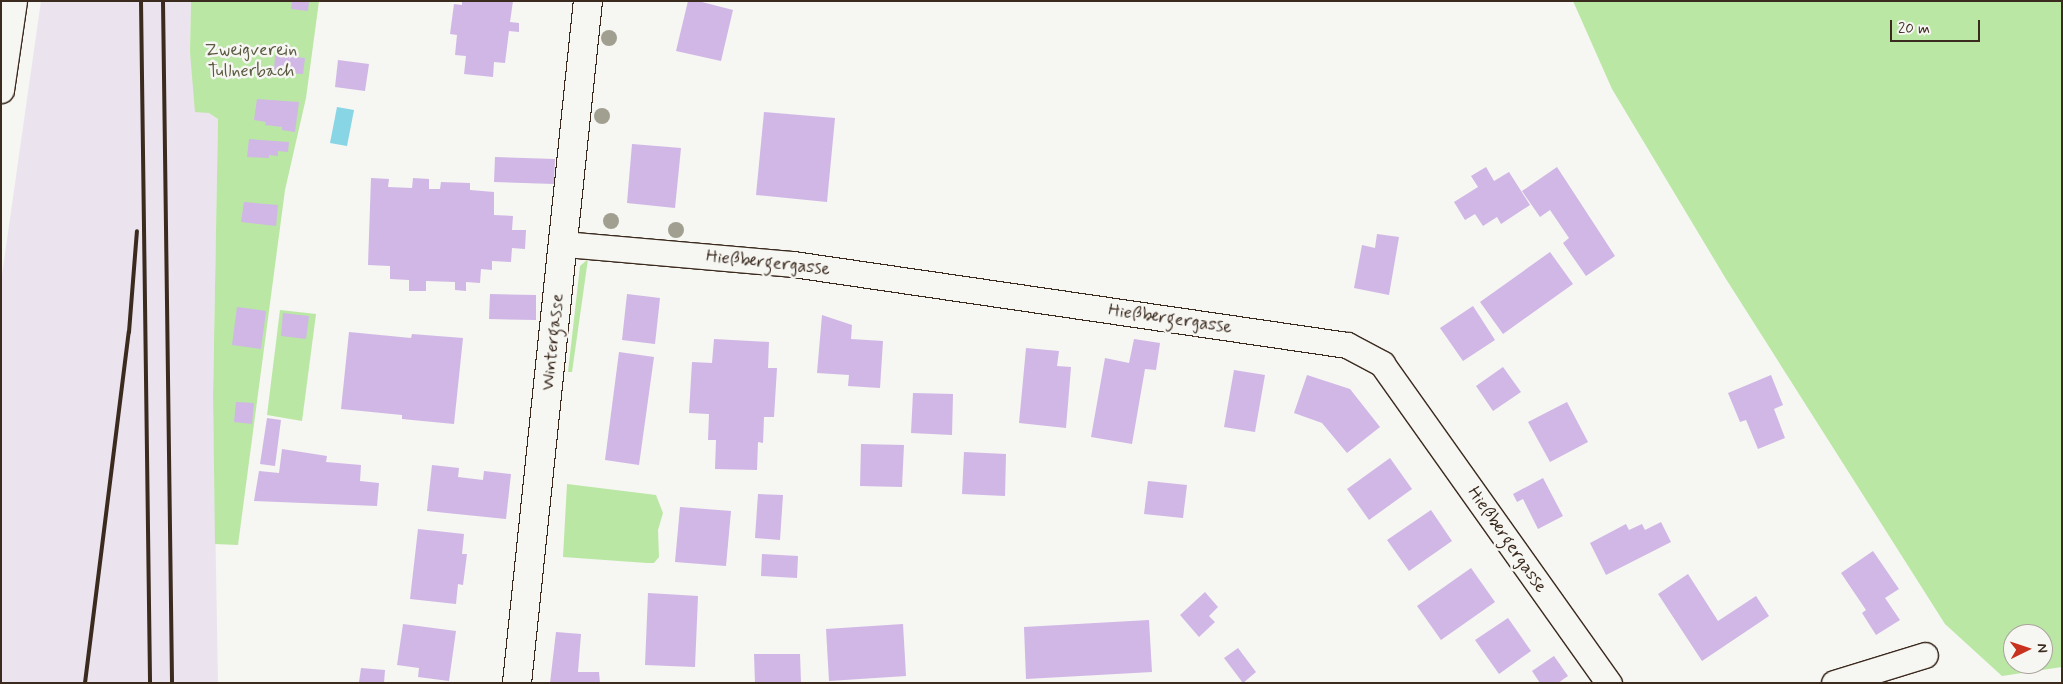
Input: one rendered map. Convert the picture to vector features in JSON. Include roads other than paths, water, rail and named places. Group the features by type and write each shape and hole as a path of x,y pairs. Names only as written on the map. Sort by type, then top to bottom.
{"street":[{"path":"1,90 14,1"},
{"name":"Wintergasse","path":"517,683 588,1"},
{"name":"Hießbergergasse","path":"564,244 794,264 1347,346 1382,364 1609,683"},
{"path":"1834,683 1926,655"}],"water":[{"path":"337,107 354,110 347,146 330,143"}],"railway":[{"path":"141,1 150,683"},
{"path":"163,1 172,683"},
{"path":"85,683 129,332 137,231"}],"park label":[{"name":"Zweigverein Tullnerbach","path":"251,61"}]}
